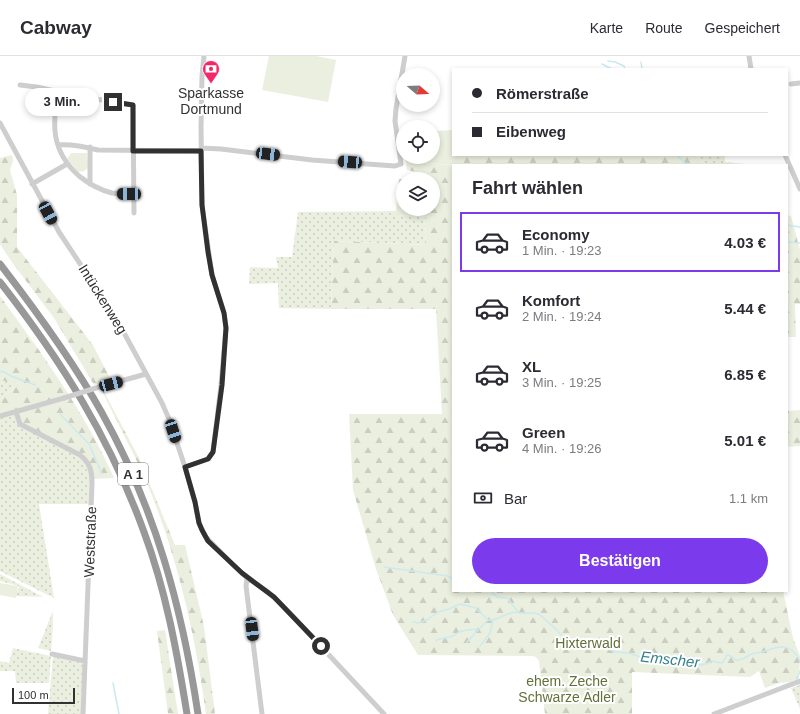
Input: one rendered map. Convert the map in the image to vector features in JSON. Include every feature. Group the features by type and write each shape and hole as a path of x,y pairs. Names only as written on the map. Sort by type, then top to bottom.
{"highway":[{"name":"A 1","path":"0,264 37,313 76,369 102,413 131,471 152,524 173,588 187,648 198,714"},
{"name":"A 1","path":"0,282 27,317 78,392 107,445 128,491 145,533 172,627 187,714"}],"street":[{"path":"185,467 208,459 213,452 222,385 226,328 224,313 212,275 202,205 201,150 202,76 204,56"},
{"path":"58,145 68,145 98,150 133,151 221,149 312,160 395,166 401,164 395,121 405,56"},
{"path":"749,56 752,68"},
{"path":"791,84 800,83"},
{"path":"20,85 133,105 134,214"},
{"path":"59,92 54,121 58,145 67,164 90,184 101,190 112,193 133,194"},
{"name":"Intückenweg","path":"0,123 59,232 116,318 169,420 185,467 195,502 199,523 205,536 223,556 286,609 384,714"},
{"path":"90,148 90,184"},
{"path":"785,156 800,190"},
{"path":"32,184 67,164"},
{"path":"0,416 146,374"},
{"name":"Weststraße","path":"16,412 20,424 80,455 91,469 92,483 83,714"},
{"path":"248,578 246,586 262,714"},
{"path":"52,654 85,661"},
{"path":"714,714 800,681"}],"green space":[{"path":"269,56 316,56 336,60 328,102 262,90"},
{"path":"452,130 452,156 456,156 457,164 440,164 440,131"},
{"path":"71,153 87,153 88,168 84,171 78,172 67,159"},
{"path":"12,155 13,161 10,170 17,195 17,247 93,345 111,380 94,385 54,318 0,244 0,158"},
{"path":"456,156 697,156 705,164 456,164"},
{"path":"697,156 725,156 725,162 746,164 705,164"},
{"name":"Hixterwald","path":"406,164 452,165 452,592 783,592 793,638 800,656 799,678 790,682 779,683 765,688 759,671 750,677 632,672 632,714 545,714 539,661 536,657 418,655 393,615 376,569 353,490 349,414 442,414 436,309 331,309 334,241 425,245 426,217 412,216 440,216 440,172 416,172 407,170"},
{"path":"396,211 396,216 426,217 425,245 334,241 331,309 279,308 278,283 249,284 250,267 278,268 276,257 292,257 298,212"},
{"path":"788,215 791,216 800,250 800,304 795,304 796,337 788,337"},
{"path":"0,296 62,384 90,430 114,478 94,479 81,454 22,423 16,411 0,415 0,399 20,384 0,380"},
{"path":"0,380 2,380 20,384 0,399"},
{"path":"103,390 139,458 175,545 185,545 204,626 215,714 206,714 202,684 183,594 156,507 145,478 103,393"},
{"path":"800,410 800,446 788,447 788,411"},
{"path":"15,413 83,460 90,474 89,504 39,504 54,598 0,571 0,418"},
{"path":"0,574 43,597 16,596 19,586 0,581"},
{"path":"0,583 18,586 16,598 0,595"},
{"path":"53,611 53,626 51,651 38,648"},
{"path":"165,630 178,714 168,714 157,631"},
{"path":"13,648 51,656 49,683 16,683 15,671 0,671 0,661 9,663"},
{"path":"53,656 83,663 81,714 48,714"},
{"path":"800,685 800,709 791,688"}],"waterway":[{"path":"608,61 615,62 624,66 625,68"},
{"path":"641,62 642,68"},
{"path":"602,64 610,68"},
{"path":"678,156 686,164"},
{"path":"788,225 800,227"},
{"path":"788,242 800,243"},
{"path":"0,372 2,371 35,385"},
{"path":"60,414 89,444 102,474"},
{"name":"Emscher","path":"384,567 448,576 452,578"},
{"name":"Emscher","path":"491,592 497,597 507,598 519,613 539,614 571,645 594,642 615,652 629,653 640,657 653,655 665,658 676,657 701,665 712,661 721,663 727,655 731,656 735,660 739,660 753,654 774,648 784,647 793,651 800,661"},
{"name":"Emscher","path":"413,622 419,623 427,620 438,612 460,604 476,608 488,620 517,612"},
{"path":"436,640 453,636 466,630 479,629 488,620"},
{"path":"480,646 490,633 493,620"},
{"path":"467,642 478,630"},
{"name":"Emscher","path":"797,679 800,671"},
{"path":"113,683 119,714"}],"place":[{"name":"Sparkasse Dortmund","path":"211,84"}],"route":[{"path":"113,102 133,105 133,151 201,151 202,205 208,252 212,275 224,313 226,328 222,385 213,452 204,462 185,467 195,502 199,523 208,541 248,578 274,597 321,646"}],"park label":[{"name":"ehem. Zeche Schwarze Adler","path":"567,690"}]}
